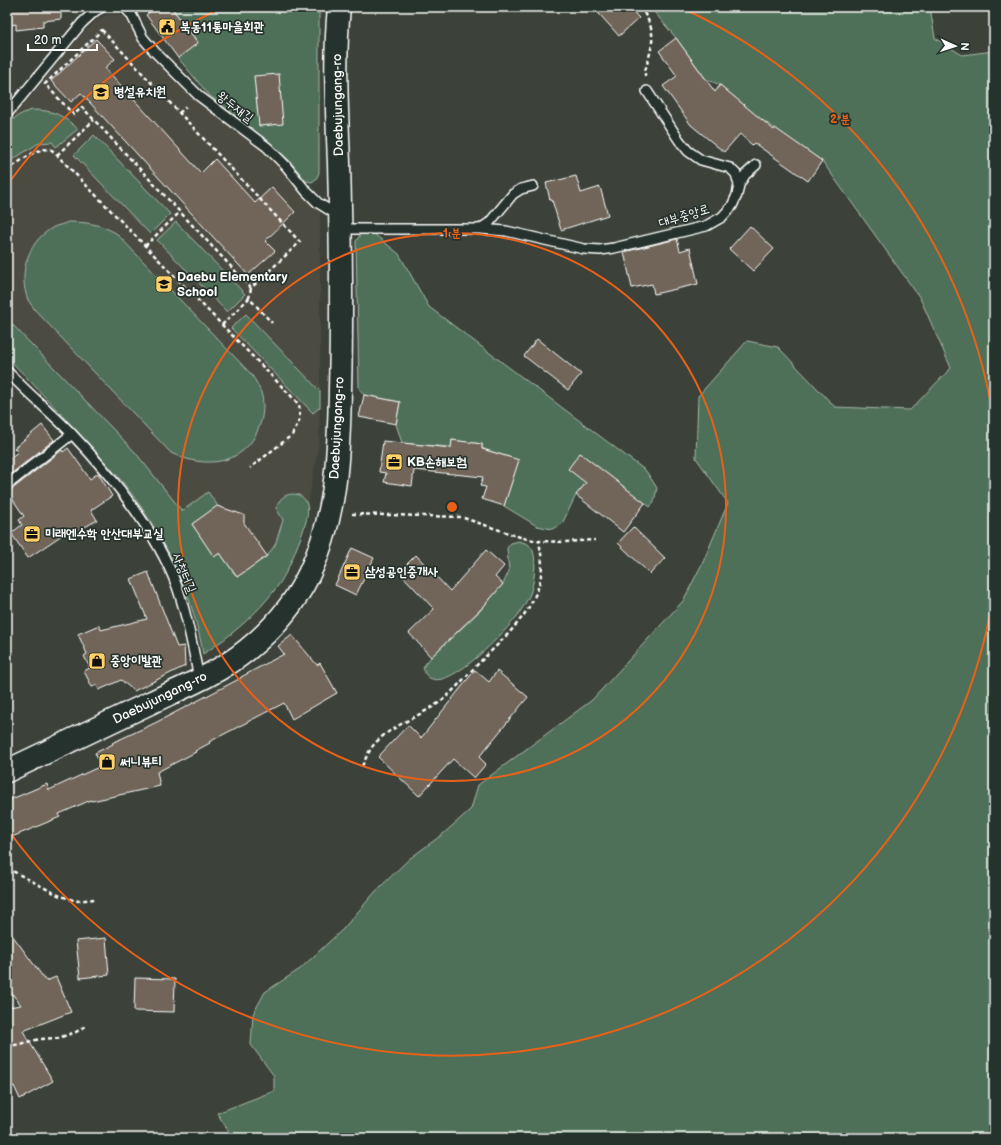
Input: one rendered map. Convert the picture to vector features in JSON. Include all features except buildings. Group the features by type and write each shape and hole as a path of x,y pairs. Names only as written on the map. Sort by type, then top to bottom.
{"street":[{"name":"Daebujungang-ro","path":"7,771 199,679 246,651 265,634 285,612 310,573 330,512 339,448 341,362 340,222 336,75 339,7"}],"lane":[{"path":"7,114 82,23 95,11 102,7"},
{"name":"왕두재길","path":"124,7 131,14 143,38 199,96 267,147 286,166 306,191 340,222"},
{"path":"647,91 679,140 688,151 701,160 730,168 736,174 739,185"},
{"path":"739,185 745,175 756,165"},
{"name":"대부중앙로","path":"340,222 506,231 584,249 600,250 706,226 722,217 732,206 737,195 739,185"},
{"path":"480,229 489,223 513,194 521,189 533,186"},
{"name":"사청터길","path":"7,370 72,434 105,472 153,537 169,568 181,599 199,679"},
{"path":"7,485 72,434"}],"path":[{"path":"640,7 648,18 653,31 652,46 644,70 647,91"},
{"path":"222,325 249,298 251,288 300,242 102,30 45,84 74,115 82,107 251,288"},
{"path":"57,155 94,120"},
{"path":"7,170 42,149 48,148 52,150 299,405 299,421 292,435 250,468"},
{"path":"145,246 180,212"},
{"path":"249,298 272,323"},
{"path":"330,512 357,515 461,517 523,538 540,541 565,542 595,540"},
{"path":"362,766 372,747 384,735 441,701 523,616 535,597 541,576 542,557 540,541"},
{"path":"7,868 58,895 76,901 95,899"},
{"path":"7,1047 40,1039 58,1038 76,1032 87,1025"}],"shaded area":[{"name":"Daebu Elementary School","path":"116,14 124,17 140,42 152,56 195,99 265,151 283,169 300,192 320,212 319,443 304,527 293,559 278,586 238,629 203,654 199,630 175,565 157,531 137,500 110,467 7,357 7,125 79,37 98,19 107,15"}],"green space":[{"path":"171,7 319,7 319,173 316,179 312,182 306,181 289,160 269,142 209,95 178,58 198,42"},
{"path":"650,7 930,7 935,38 962,55 994,51 994,1138 233,1138 217,1113 274,1091 274,1076 251,1045 253,1014 265,992 300,969 343,929 376,891 409,859 443,834 471,809 478,785 592,700 683,601 703,562 728,503 696,458 698,396 747,341 778,347 835,407 910,410 951,368 920,298 822,161 758,117 720,85 706,79 676,38"},
{"path":"32,110 46,111 57,114 78,129 56,147 52,142 39,143 7,163 7,125 18,116"},
{"path":"94,135 170,214 150,234 74,155"},
{"path":"68,222 93,224 104,227 116,233 251,374 261,393 263,400 263,412 259,427 253,440 244,450 234,457 222,461 210,462 184,458 171,453 35,310 28,300 25,290 25,268 28,257 32,248 47,232 56,226"},
{"path":"176,222 245,294 227,312 157,240"},
{"path":"361,234 374,234 399,254 429,307 646,471 657,488 654,502 650,507 580,453 586,483 576,495 562,524 552,529 537,526 504,506 518,460 482,448 482,444 452,440 451,447 402,443 396,424 400,402 364,395 359,388 356,241"},
{"path":"246,314 320,391 320,407 313,413 231,328"},
{"path":"7,319 135,452 182,511 208,492 218,506 192,524 214,556 220,553 237,577 267,556 275,545 283,520 276,508 281,499 287,495 294,494 301,496 306,502 308,510 301,537 290,563 277,587 252,615 224,640 203,654 199,634 187,594 170,555 160,537 137,501 120,479 7,357"},
{"path":"519,541 528,544 532,549 535,567 530,594 518,615 478,656 453,675 441,679 432,679 428,677 423,667 431,657 480,611 503,584 509,571 507,548 511,543"}],"place":[{"name":"북동11통마을회관","path":"167,27"},
{"name":"병설유치원","path":"101,92"},
{"name":"Daebu Elementary School","path":"164,284"},
{"name":"KB손해보험","path":"394,462"},
{"name":"미래엔수학 안산대부교실","path":"32,534"},
{"name":"삼성공인중개사","path":"352,572"},
{"name":"중앙이발관","path":"97,661"},
{"name":"써니뷰티","path":"107,762"}]}
